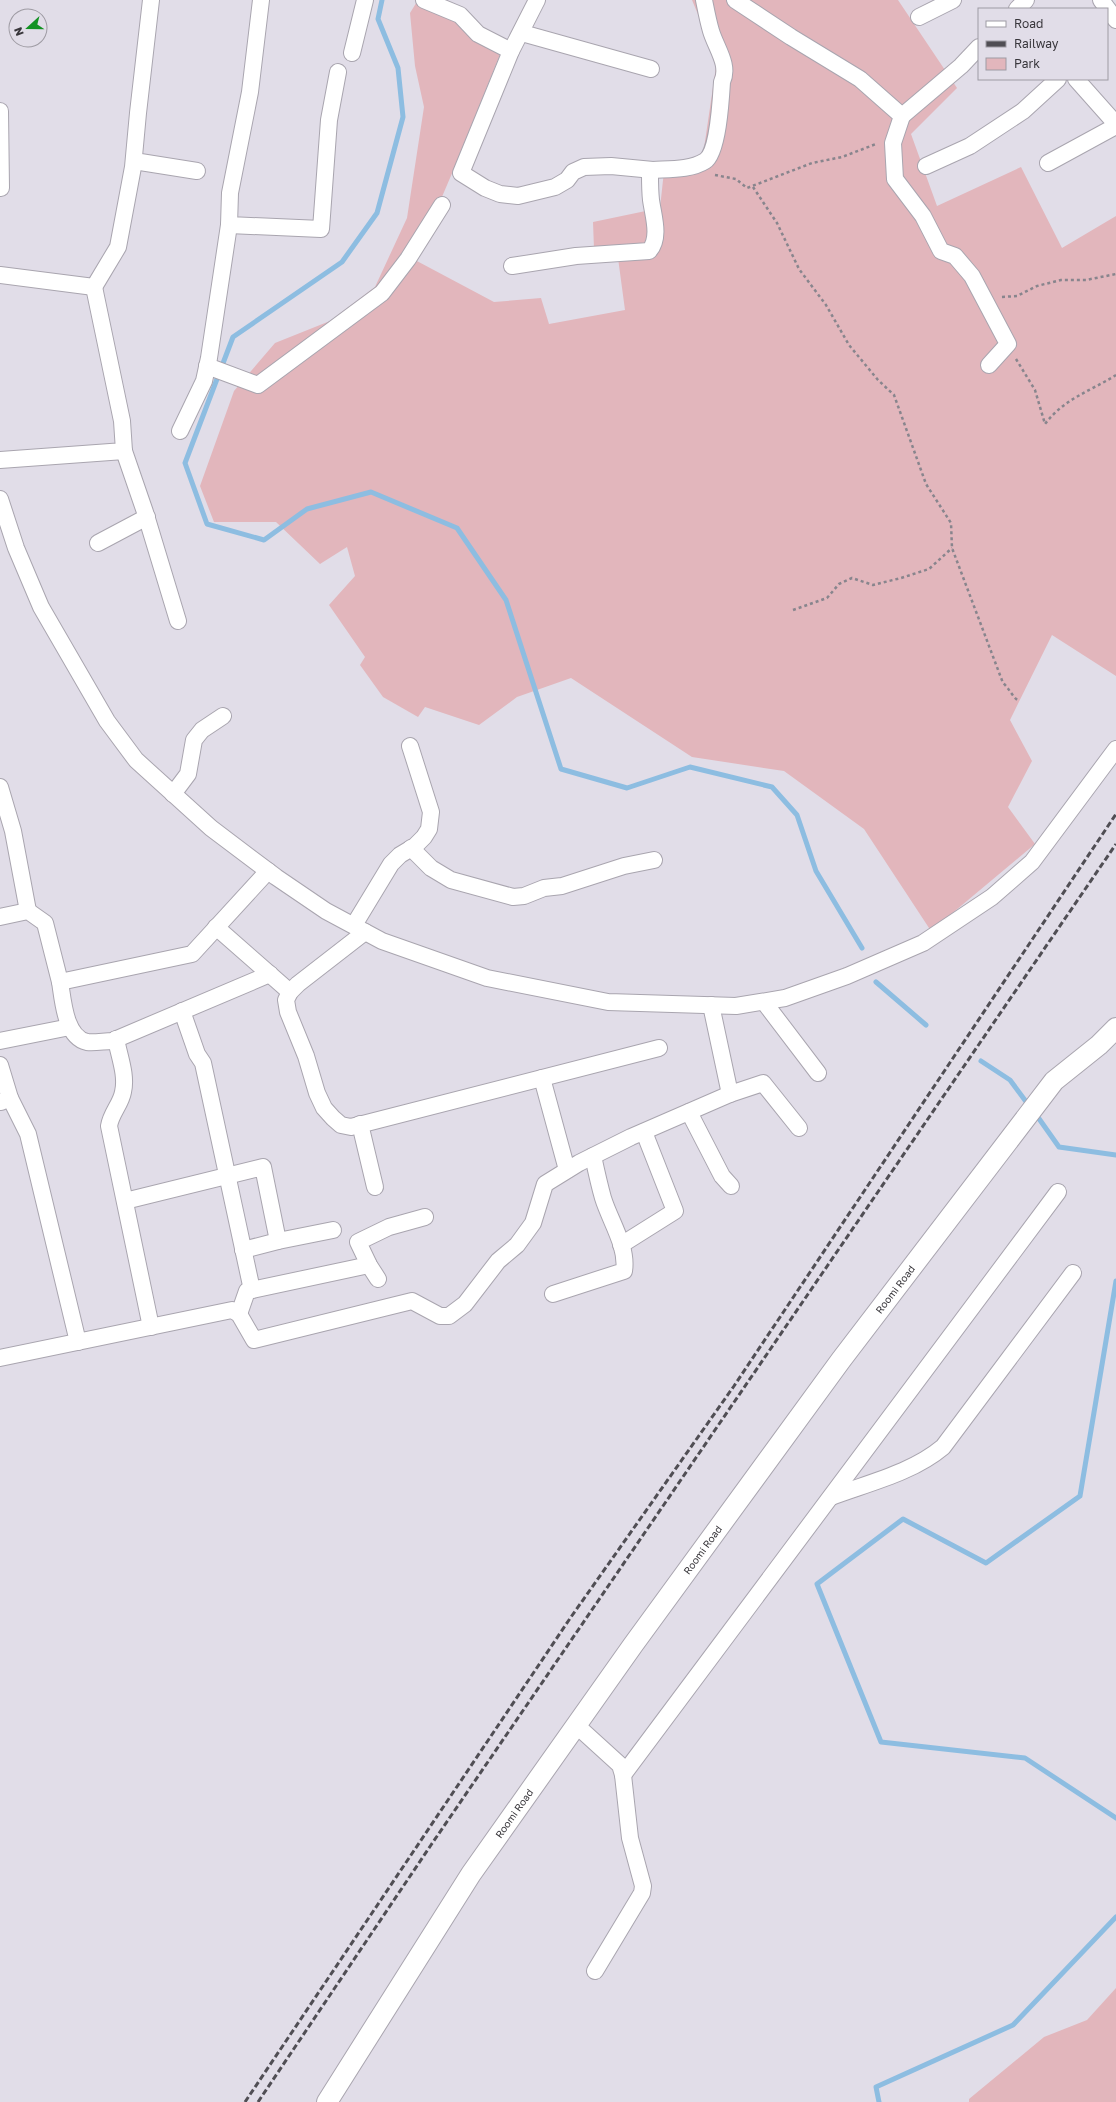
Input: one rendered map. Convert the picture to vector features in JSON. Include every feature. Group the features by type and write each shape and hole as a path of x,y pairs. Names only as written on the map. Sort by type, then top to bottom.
{"street":[{"path":"151,0 134,161 118,247 94,287 122,421 124,451 147,517 178,621"},
{"path":"180,431 204,381 207,366 229,224 230,192 250,92 261,0"},
{"path":"352,53 365,0"},
{"path":"424,0 460,15 478,34 511,51"},
{"path":"537,0 522,33 511,51 461,174 484,188 500,194 518,196 554,187 567,180 573,172 584,167 611,166 653,170 684,168 704,162 708,158 716,138 722,82 726,75 725,66 711,32 704,0"},
{"path":"735,0 791,37 860,79 902,116"},
{"path":"919,18 953,0"},
{"path":"1018,8 1026,0"},
{"path":"1107,2 1116,20"},
{"path":"522,33 651,69"},
{"path":"978,48 961,66 902,116 893,143 895,179 923,216 941,251 955,256 972,276 1008,344 989,365"},
{"path":"229,224 321,229 329,120 338,72"},
{"path":"926,166 970,146 1023,111 1057,80"},
{"path":"1048,163 1116,125 1077,80"},
{"path":"0,111 2,188"},
{"path":"134,161 197,171"},
{"path":"512,266 576,256 649,251 654,240 655,216 651,199 650,174 653,170"},
{"path":"207,366 258,385 382,293 408,259 442,205"},
{"path":"0,275 94,287"},
{"path":"0,460 124,451"},
{"path":"0,499 16,548 40,607 107,721 136,760 211,828 268,871 326,911 382,941 487,978 608,1002 736,1006 785,998 847,976 923,943 992,897 1032,862 1116,749"},
{"path":"98,542 147,517"},
{"path":"173,794 188,774 194,740 202,730 224,716"},
{"path":"410,746 431,812 429,829 424,837 391,864 360,929 290,992 286,1000 288,1012 306,1056 324,1108 341,1125 351,1127 659,1048"},
{"path":"0,787 13,831 28,911 45,923 70,1027 72,1031 86,1042 116,1039 270,974"},
{"path":"411,848 431,868 452,880 513,897 524,896 544,888 562,886 624,866 654,860"},
{"path":"60,982 192,954 268,871"},
{"path":"0,916 28,911"},
{"path":"216,928 290,992"},
{"path":"764,1002 818,1073"},
{"path":"711,1005 730,1094"},
{"path":"182,1011 197,1054 203,1063 226,1177 252,1290"},
{"path":"0,1042 70,1027"},
{"name":"Roomi Road","path":"327,2102 471,1874 576,1725 841,1360 1054,1081 1099,1045 1116,1028"},
{"path":"116,1039 124,1078 123,1093 110,1117 109,1126 151,1327"},
{"path":"0,1066 5,1100 28,1134 78,1342"},
{"path":"542,1078 567,1170"},
{"path":"0,1358 232,1310 238,1314 254,1340 412,1301 440,1316 449,1316 465,1304 498,1261 517,1245 533,1223 545,1184 593,1156 730,1094 763,1083 799,1128"},
{"path":"689,1112 722,1176 731,1186"},
{"path":"360,1124 375,1187"},
{"path":"620,1245 675,1212 644,1132"},
{"path":"553,1294 624,1271 625,1264 620,1245 603,1199 593,1156"},
{"path":"124,1201 263,1167 278,1241"},
{"path":"623,1775 1058,1192"},
{"path":"378,1279 369,1265 358,1242 389,1227 425,1216"},
{"path":"243,1250 333,1230"},
{"path":"238,1314 247,1291 369,1265"},
{"path":"831,1497 903,1470 929,1458 943,1447 1073,1273"},
{"path":"576,1725 620,1765 623,1775 630,1838 643,1886 642,1893 594,1971"}],"path":[{"path":"709,173 736,179 747,188 753,187 812,163 842,157 881,142"},
{"path":"753,187 777,223 799,269 826,305 849,345 878,380 894,395 926,484 951,523 952,548 1003,683 1010,689 1014,698 1019,701"},
{"path":"985,302 995,298 1017,296 1037,286 1061,280 1086,280 1116,274"},
{"path":"1008,344 1035,390 1045,424 1068,400 1096,387 1116,375"},
{"path":"793,610 827,598 839,584 852,578 874,586 929,569 952,548"}],"green space":[{"path":"418,0 503,47 415,260 494,302 541,298 549,324 625,310 618,258 594,249 593,222 660,208 664,171 703,155 717,60 692,0 898,0 957,88 911,134 937,206 1021,167 1062,248 1116,216 1116,676 1052,635 1010,720 1032,761 1008,807 1035,844 931,931 864,829 784,771 692,757 571,678 517,697 479,725 425,707 418,717 383,697 360,665 365,657 329,605 355,576 347,547 320,564 276,522 214,522 200,486 234,391 275,343 330,321 375,287 407,218 424,107 415,66 410,13"},
{"path":"1116,1988 1116,2102 969,2102 969,2099 1044,2037 1087,2020"}],"waterway":[{"path":"382,0 378,19 398,68 403,117 377,213 342,262 233,337 185,463 207,524 264,540 307,509 371,492 457,528 506,600 561,769 627,788 690,767 772,787 797,815 816,871 862,948"},
{"path":"876,982 926,1025"},
{"path":"981,1061 1010,1080 1030,1107"},
{"path":"1035,1113 1059,1147 1116,1155"},
{"path":"1116,1281 1080,1496 986,1563 903,1519 817,1584 881,1742 1025,1758 1116,1818"},
{"path":"879,2102 876,2087 1013,2025 1116,1917"}],"railway":[{"path":"245,2102 571,1617 734,1386 1116,814"},
{"path":"258,2102 431,1845 1116,844"}]}
